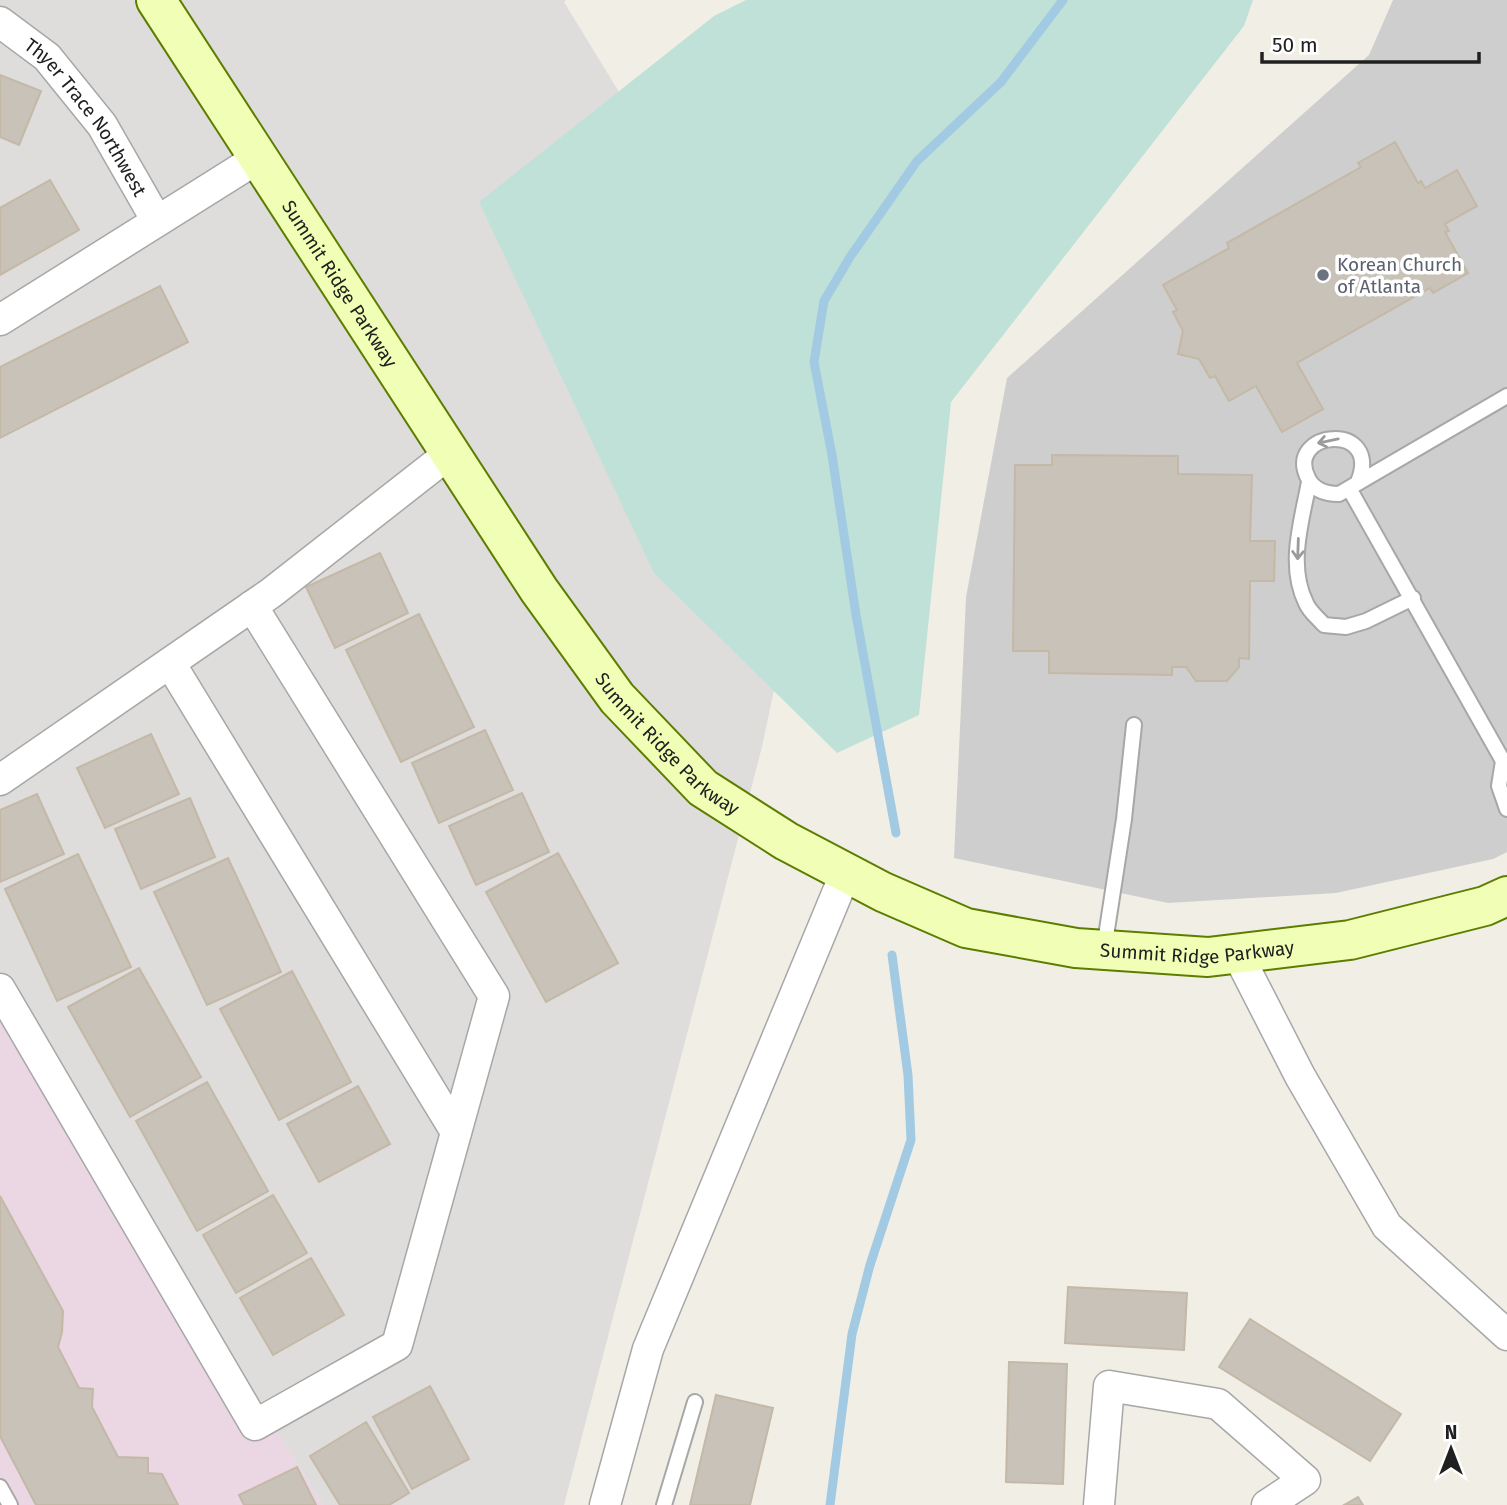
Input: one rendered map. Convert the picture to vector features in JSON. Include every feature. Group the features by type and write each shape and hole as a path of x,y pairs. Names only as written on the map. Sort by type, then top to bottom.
{"street":[{"name":"Summit Ridge Parkway","path":"156,0 539,590 617,698 703,788 786,841 883,892 966,928 1076,948 1208,957 1350,940 1485,906 1507,895"},
{"name":"Thyer Trace Northwest","path":"0,22 47,57 102,125 157,221"},
{"path":"0,320 258,158"},
{"path":"0,780 251,606 450,453"},
{"path":"0,989 255,1425 397,1345 494,996 251,606"},
{"path":"170,663 456,1132"},
{"path":"605,1505 648,1349 846,872"},
{"path":"1237,953 1300,1076 1387,1226 1507,1335"},
{"path":"1098,1505 1109,1386 1218,1404 1305,1480 1267,1505"}],"lane":[{"path":"1354,486 1362,472 1362,461 1358,450 1350,442 1328,438 1317,442 1309,450 1305,460 1305,472 1309,482 1317,490 1339,494 1354,486 1507,396"},
{"path":"1309,482 1297,545 1298,582 1306,605 1324,625 1346,627 1366,621 1413,598"},
{"path":"1354,486 1505,763 1499,786 1507,809"},
{"path":"1104,950 1124,819 1133,725"},
{"path":"663,1505 695,1402"},
{"path":"0,1487 10,1505"}],"shaded area":[{"path":"0,0 566,0 564,2 828,434 762,747 564,1505 323,1505 3,997 0,998"},
{"path":"746,0 1253,0 1244,26 951,402 919,715 837,753 654,573 479,202 714,16"},
{"path":"1393,0 1507,0 1507,852 1493,859 1336,893 1168,903 954,858 966,597 1007,378 1369,55"},
{"path":"3,996 323,1505 0,1505 0,998"}],"building":[{"path":"0,75 41,91 19,145 0,137"},
{"path":"1395,142 1418,183 1421,181 1425,188 1457,170 1477,206 1445,224 1449,231 1445,232 1468,273 1433,293 1430,288 1297,363 1323,409 1282,432 1256,386 1229,401 1215,376 1210,378 1199,359 1178,354 1183,331 1173,312 1177,310 1163,285 1229,248 1227,243 1361,167 1358,163"},
{"path":"50,180 79,230 0,275 0,208"},
{"path":"160,286 188,342 0,438 0,367"},
{"path":"1052,455 1178,456 1178,474 1252,475 1250,541 1275,541 1274,581 1250,581 1249,659 1239,658 1239,667 1227,681 1196,681 1186,667 1172,667 1172,675 1049,673 1049,651 1013,651 1015,465 1052,465"},
{"path":"380,553 408,613 335,648 306,587"},
{"path":"419,614 474,727 401,762 346,650"},
{"path":"485,730 513,790 439,823 412,763"},
{"path":"151,734 179,794 105,828 77,768"},
{"path":"522,793 549,852 476,885 449,826"},
{"path":"37,794 64,854 0,882 0,810"},
{"path":"190,798 215,857 141,889 115,829"},
{"path":"558,853 618,963 546,1002 486,892"},
{"path":"78,854 131,967 57,1001 5,889"},
{"path":"228,858 281,972 207,1005 154,892"},
{"path":"139,968 201,1077 130,1117 68,1007"},
{"path":"292,971 351,1082 279,1120 220,1009"},
{"path":"207,1082 268,1191 197,1231 136,1121"},
{"path":"358,1086 390,1144 319,1182 287,1124"},
{"path":"273,1195 307,1253 236,1293 203,1235"},
{"path":"0,1196 63,1311 58,1347 79,1388 93,1389 92,1407 118,1457 148,1458 148,1473 162,1474 178,1505 36,1505 0,1436"},
{"path":"311,1258 344,1315 273,1355 240,1298"},
{"path":"1068,1287 1187,1293 1184,1350 1065,1343"},
{"path":"1250,1319 1401,1414 1370,1461 1219,1367"},
{"path":"1009,1362 1067,1364 1063,1484 1006,1482"},
{"path":"430,1386 469,1459 412,1489 373,1417"},
{"path":"716,1395 773,1408 750,1505 690,1505"},
{"path":"366,1422 409,1493 389,1505 340,1505 310,1456"},
{"path":"297,1467 316,1505 244,1505 239,1495"},
{"path":"1358,1497 1363,1505 1344,1505"}],"waterway":[{"path":"896,833 814,362 824,301 850,257 917,161 1001,82 1063,0"},
{"path":"830,1505 852,1334 870,1265 911,1140 908,1075 892,955"}],"place":[{"name":"Korean Church of Atlanta","path":"1323,275"}]}
